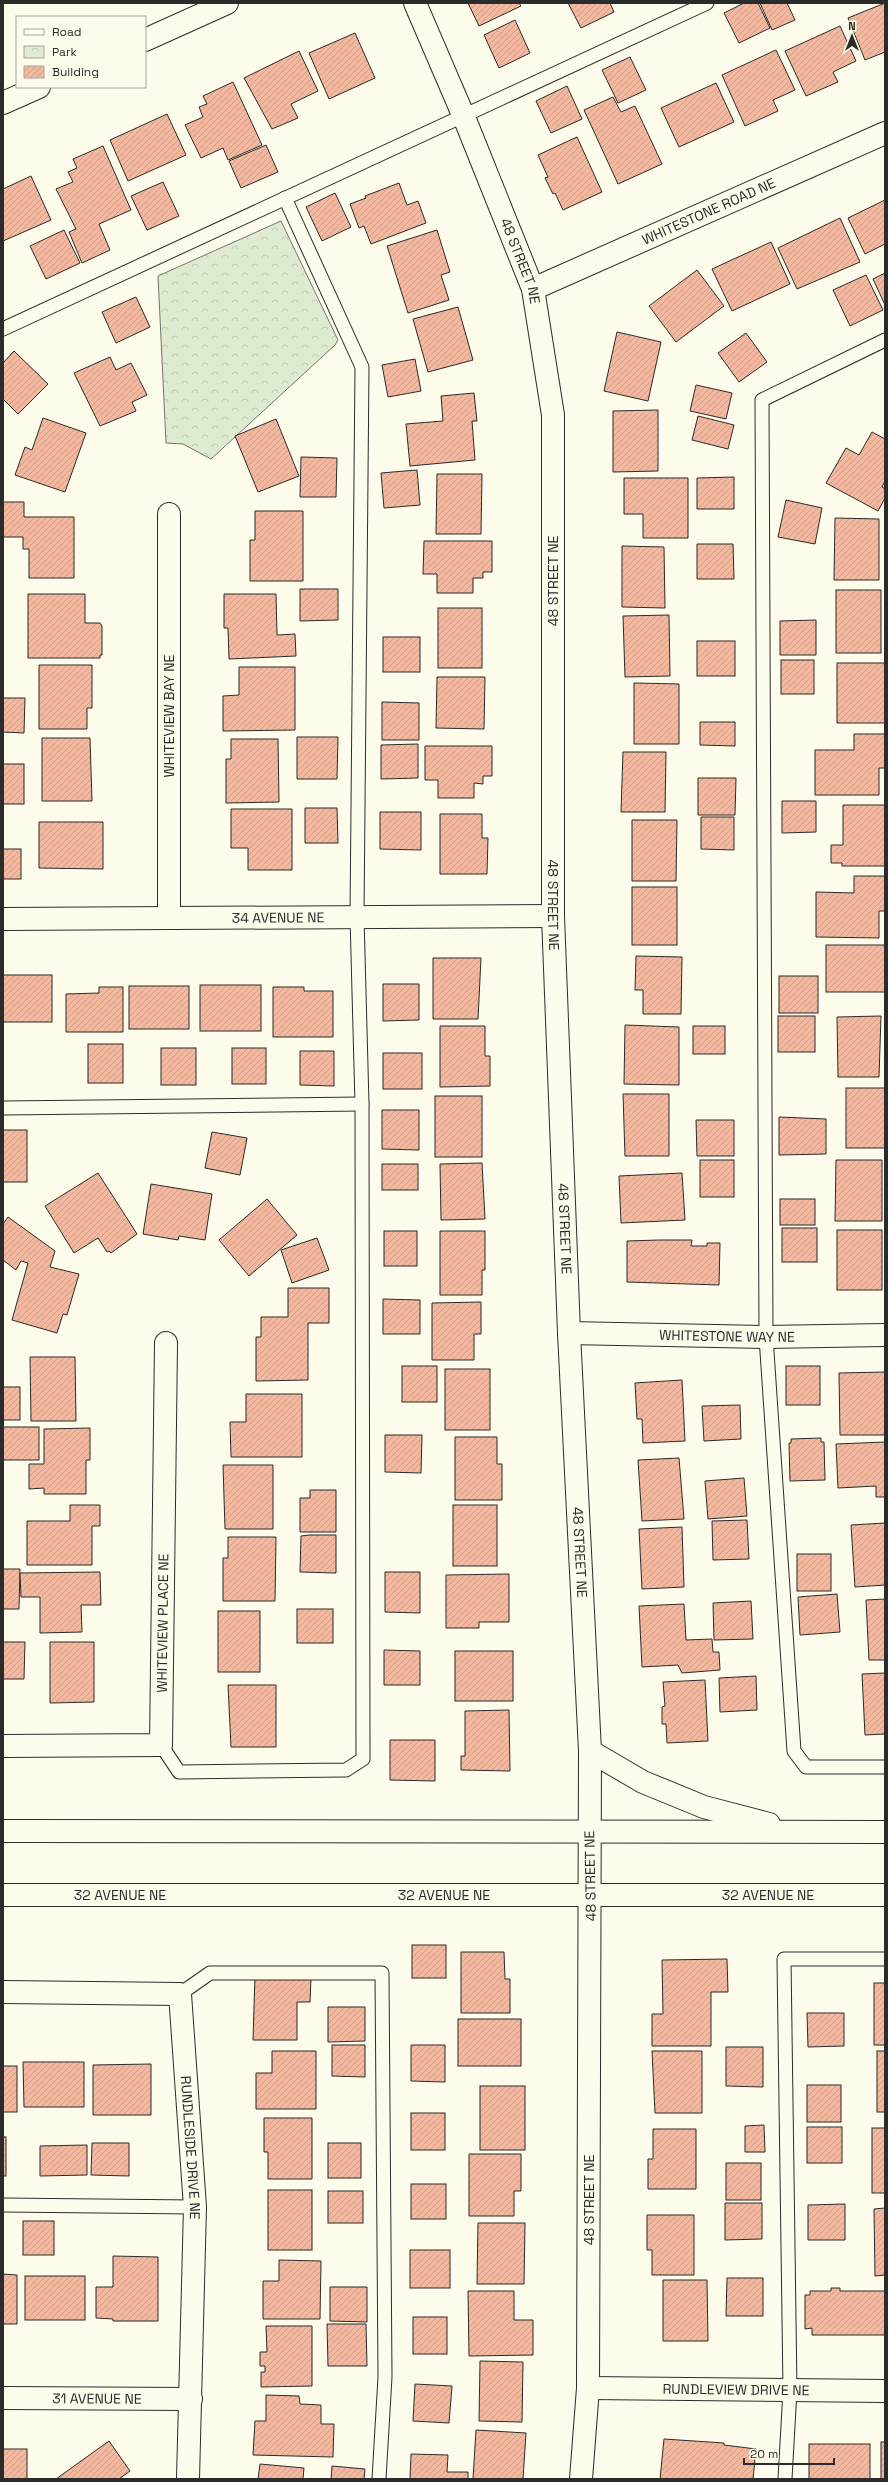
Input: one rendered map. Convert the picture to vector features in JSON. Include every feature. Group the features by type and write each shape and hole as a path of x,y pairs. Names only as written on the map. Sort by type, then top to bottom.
{"street":[{"path":"146,40 227,3"},
{"name":"48 STREET NE","path":"415,3 464,117 533,290 553,415 553,916 569,1333 590,1751 588,2388 581,2479"},
{"path":"3,103 37,88"},
{"name":"WHITESTONE ROAD NE","path":"533,290 885,133"},
{"name":"WHITEVIEW BAY NE","path":"169,514 169,918"},
{"name":"34 AVENUE NE","path":"3,919 553,916"},
{"name":"WHITESTONE WAY NE","path":"569,1333 766,1337 885,1335"},
{"name":"WHITEVIEW PLACE NE","path":"161,1745 166,1343"},
{"path":"3,1746 161,1745"},
{"path":"590,1751 643,1782 704,1807 797,1832"},
{"path":"3,1831 885,1832"},
{"name":"32 AVENUE NE","path":"3,1895 885,1895"},
{"path":"3,1992 180,1994"},
{"name":"RUNDLESIDE DRIVE NE","path":"180,1994 195,2207 188,2479"},
{"name":"RUNDLEVIEW DRIVE NE","path":"588,2388 885,2391"},
{"name":"31 AVENUE NE","path":"3,2398 191,2400"}],"lane":[{"path":"3,329 464,117 707,3"},
{"path":"161,1745 179,1772 346,1770 363,1759 362,1104 357,917 362,367 285,198"},
{"path":"885,340 762,400 766,1337 794,1751 806,1767 885,1767"},
{"path":"3,1108 362,1104"},
{"path":"785,2479 790,2390 784,1959 885,1959"},
{"path":"180,1994 210,1973 382,1973 385,2377 379,2479"},
{"path":"3,2205 195,2207"}],"green space":[{"path":"281,221 338,340 335,345 211,459 183,444 166,443 158,276"}],"building":[{"path":"468,3 519,3 521,6 479,26"},
{"path":"568,3 610,3 614,12 581,28"},
{"path":"744,3 758,3 770,28 739,43 724,13"},
{"path":"760,3 787,3 795,20 772,30"},
{"path":"885,3 885,52 865,60 848,18"},
{"path":"515,20 530,53 499,68 484,35"},
{"path":"840,26 856,61 833,72 838,82 806,96 785,51"},
{"path":"355,33 375,78 329,99 309,53"},
{"path":"776,50 795,90 773,100 778,111 745,126 722,75"},
{"path":"299,51 318,91 291,104 298,118 272,129 244,78"},
{"path":"630,57 646,90 618,103 602,70"},
{"path":"233,82 262,145 228,160 223,148 201,158 185,125 203,117 199,107 207,104 203,96"},
{"path":"716,83 734,122 679,147 661,108"},
{"path":"567,86 582,119 551,133 536,101"},
{"path":"613,97 621,112 635,106 662,164 618,184 584,110"},
{"path":"167,114 186,155 128,181 110,140"},
{"path":"577,137 602,192 563,210 555,193 553,194 545,178 548,177 538,155"},
{"path":"266,145 278,172 241,188 229,161"},
{"path":"103,146 131,210 99,224 110,250 82,263 69,232 76,229 56,189 73,182 68,172 77,168 73,159"},
{"path":"31,176 51,220 3,241 3,189"},
{"path":"163,182 179,216 147,230 131,196"},
{"path":"399,183 407,205 418,201 426,223 371,244 364,226 359,228 350,204 366,198 365,196"},
{"path":"335,193 351,227 322,241 306,207"},
{"path":"885,200 885,244 865,254 848,218"},
{"path":"840,218 860,262 797,289 778,248"},
{"path":"64,230 80,263 46,279 30,246"},
{"path":"437,230 450,272 441,275 449,300 408,313 387,246"},
{"path":"771,242 790,284 732,311 712,269"},
{"path":"697,270 724,306 676,342 649,306"},
{"path":"885,273 885,305 873,279"},
{"path":"866,275 883,310 850,326 833,290"},
{"path":"136,297 150,327 116,343 102,312"},
{"path":"458,307 473,360 428,372 413,319"},
{"path":"617,332 661,342 648,401 604,391"},
{"path":"746,333 767,362 739,382 718,353"},
{"path":"14,351 48,384 18,414 3,399 3,363"},
{"path":"110,357 116,370 131,363 147,395 132,402 136,411 100,426 74,373"},
{"path":"415,359 421,391 388,397 382,365"},
{"path":"696,385 732,393 726,419 690,411"},
{"path":"474,393 477,421 472,421 475,460 410,466 406,424 443,421 441,396"},
{"path":"658,410 658,471 613,472 613,411"},
{"path":"698,416 734,425 728,449 692,440"},
{"path":"43,418 86,433 65,492 15,475 25,447 32,450"},
{"path":"276,419 299,476 258,492 235,436"},
{"path":"872,432 885,439 885,481 882,487 885,489 885,498 878,511 826,483 846,448 859,455"},
{"path":"301,457 337,458 336,497 300,497"},
{"path":"417,470 420,505 384,508 381,473"},
{"path":"437,474 482,474 481,534 436,534"},
{"path":"734,477 734,509 697,509 697,478"},
{"path":"624,478 688,478 688,538 643,538 643,514 624,514"},
{"path":"786,500 822,508 815,544 778,537"},
{"path":"3,502 24,502 24,517 74,517 74,578 29,578 29,549 23,549 23,537 3,537"},
{"path":"255,511 303,511 303,581 250,581 250,540 255,540"},
{"path":"835,518 879,519 879,580 834,580"},
{"path":"424,541 492,541 492,572 483,572 483,578 473,578 473,593 437,593 437,574 423,574"},
{"path":"697,544 733,544 734,579 697,579"},
{"path":"622,546 664,547 665,608 622,607"},
{"path":"300,589 338,589 338,620 300,621"},
{"path":"836,590 881,590 881,653 836,653"},
{"path":"28,594 85,594 85,623 100,623 102,626 102,655 100,655 100,658 28,658"},
{"path":"224,594 276,594 277,635 295,634 296,656 229,659 228,628 224,628"},
{"path":"438,608 482,608 482,668 438,668"},
{"path":"669,615 670,676 625,677 623,616"},
{"path":"816,620 816,655 780,655 780,621"},
{"path":"383,637 420,637 420,672 383,672"},
{"path":"697,641 735,641 735,676 697,676"},
{"path":"781,660 814,660 814,694 781,694"},
{"path":"837,663 885,663 885,723 837,723"},
{"path":"39,665 92,665 92,708 87,708 87,729 39,729"},
{"path":"239,667 295,667 295,730 223,731 223,696 239,695"},
{"path":"437,677 485,677 484,729 436,728"},
{"path":"634,683 679,684 679,744 634,744"},
{"path":"3,698 25,698 24,733 3,732"},
{"path":"382,702 419,703 419,740 382,740"},
{"path":"700,722 735,722 735,746 700,745"},
{"path":"854,734 885,734 885,768 879,768 879,795 815,795 815,750 854,750"},
{"path":"297,737 338,737 337,779 297,779"},
{"path":"42,738 90,738 92,801 42,801"},
{"path":"231,739 278,739 279,802 226,803 226,759 231,759"},
{"path":"418,744 418,778 381,779 381,745"},
{"path":"425,746 492,746 492,776 483,776 483,784 474,783 474,798 438,798 438,780 425,780"},
{"path":"623,752 666,752 665,812 621,812"},
{"path":"3,764 24,764 24,804 3,804"},
{"path":"698,778 736,778 735,815 698,815"},
{"path":"782,801 816,801 816,832 782,833"},
{"path":"843,805 885,805 885,866 842,866 842,863 831,863 831,845 843,845"},
{"path":"305,808 337,808 338,843 305,843"},
{"path":"231,809 292,809 292,870 248,870 248,848 231,848"},
{"path":"380,812 421,812 421,850 380,849"},
{"path":"440,814 482,814 482,838 488,838 487,874 440,874"},
{"path":"701,817 734,817 734,850 701,849"},
{"path":"632,820 677,820 676,881 632,881"},
{"path":"39,822 103,822 103,869 39,868"},
{"path":"3,849 21,849 21,879 3,879"},
{"path":"854,876 885,876 885,911 879,911 879,938 816,937 816,892 854,893"},
{"path":"632,887 677,887 677,945 632,945"},
{"path":"826,945 885,945 885,992 826,992"},
{"path":"636,956 682,957 681,1014 643,1014 643,990 635,990"},
{"path":"433,958 481,958 478,1019 433,1019"},
{"path":"3,975 52,975 52,1022 3,1022"},
{"path":"779,976 818,976 818,1013 779,1013"},
{"path":"383,984 419,984 419,1020 383,1021"},
{"path":"200,985 261,985 261,1031 200,1031"},
{"path":"129,986 189,986 189,1029 129,1029"},
{"path":"99,987 123,987 123,1032 66,1032 66,994 99,993"},
{"path":"273,987 304,987 304,991 333,991 333,1037 273,1037"},
{"path":"778,1016 815,1016 815,1052 778,1052"},
{"path":"881,1016 879,1077 838,1077 837,1017"},
{"path":"625,1025 679,1027 679,1085 624,1084"},
{"path":"440,1026 485,1026 485,1056 490,1056 490,1086 440,1087"},
{"path":"693,1026 725,1026 725,1054 693,1054"},
{"path":"88,1044 123,1044 123,1083 88,1083"},
{"path":"161,1048 196,1048 196,1085 161,1085"},
{"path":"232,1048 266,1048 266,1084 232,1084"},
{"path":"300,1051 334,1051 334,1086 300,1085"},
{"path":"383,1053 422,1053 422,1089 383,1089"},
{"path":"846,1088 885,1088 885,1148 846,1148"},
{"path":"623,1094 669,1094 669,1156 625,1156"},
{"path":"435,1096 482,1096 482,1157 435,1157"},
{"path":"382,1110 419,1110 419,1150 382,1149"},
{"path":"779,1117 826,1119 826,1154 779,1155"},
{"path":"696,1120 734,1120 734,1156 697,1156"},
{"path":"3,1130 27,1130 27,1182 3,1182"},
{"path":"212,1132 247,1138 240,1175 205,1168"},
{"path":"700,1160 734,1160 734,1197 700,1197"},
{"path":"836,1160 882,1160 882,1221 835,1221"},
{"path":"482,1163 485,1219 441,1220 440,1164"},
{"path":"382,1164 418,1164 418,1190 382,1190"},
{"path":"98,1173 137,1234 111,1253 109,1251 107,1252 98,1238 74,1253 45,1206"},
{"path":"682,1173 685,1220 621,1223 619,1176"},
{"path":"151,1184 212,1194 205,1240 179,1236 178,1240 143,1234"},
{"path":"267,1199 297,1235 249,1276 219,1240"},
{"path":"780,1199 815,1199 815,1225 780,1225"},
{"path":"8,1217 55,1251 50,1267 79,1274 67,1315 63,1314 57,1333 12,1320 28,1263 21,1261 16,1270 3,1260 3,1224"},
{"path":"782,1228 817,1228 817,1262 782,1262"},
{"path":"837,1230 882,1230 882,1290 837,1290"},
{"path":"384,1231 417,1231 417,1266 384,1266"},
{"path":"440,1231 485,1231 485,1270 482,1270 482,1295 440,1295"},
{"path":"317,1238 329,1270 292,1283 281,1250"},
{"path":"692,1240 691,1246 707,1246 707,1243 720,1243 719,1285 627,1282 627,1241"},
{"path":"288,1288 329,1288 329,1323 308,1323 308,1380 256,1381 256,1337 261,1337 261,1317 288,1317"},
{"path":"383,1299 420,1300 420,1334 383,1334"},
{"path":"481,1302 481,1334 474,1334 474,1360 432,1360 432,1303"},
{"path":"30,1357 75,1357 76,1421 31,1421"},
{"path":"402,1366 437,1366 437,1402 402,1402"},
{"path":"786,1366 820,1366 820,1405 786,1405"},
{"path":"445,1369 490,1369 490,1430 445,1430"},
{"path":"885,1372 885,1435 840,1435 839,1373"},
{"path":"682,1380 685,1441 643,1443 642,1419 637,1419 635,1383"},
{"path":"3,1387 20,1387 20,1420 3,1420"},
{"path":"246,1394 302,1394 302,1457 231,1457 230,1422 246,1422"},
{"path":"740,1405 741,1439 704,1441 702,1406"},
{"path":"3,1427 39,1427 39,1460 3,1460"},
{"path":"90,1428 90,1460 86,1460 86,1494 44,1494 44,1488 29,1489 29,1464 44,1464 44,1429"},
{"path":"385,1435 422,1435 421,1473 385,1472"},
{"path":"455,1437 497,1437 497,1464 502,1464 502,1500 455,1500"},
{"path":"821,1438 821,1442 824,1442 825,1480 790,1481 789,1443 791,1443 791,1439"},
{"path":"885,1442 885,1497 876,1497 876,1486 838,1488 836,1444"},
{"path":"679,1458 684,1519 642,1521 638,1460"},
{"path":"223,1465 273,1465 273,1529 225,1529"},
{"path":"744,1478 747,1516 708,1519 705,1481"},
{"path":"310,1490 336,1490 336,1532 300,1532 300,1498 310,1498"},
{"path":"70,1505 100,1505 100,1526 92,1526 92,1565 27,1565 27,1521 70,1521"},
{"path":"453,1505 497,1505 497,1566 453,1566"},
{"path":"747,1520 749,1559 713,1560 712,1521"},
{"path":"885,1523 885,1585 855,1587 851,1525"},
{"path":"682,1527 684,1587 642,1589 639,1529"},
{"path":"336,1535 336,1573 300,1572 301,1536"},
{"path":"228,1537 276,1537 275,1601 223,1601 223,1558 228,1558"},
{"path":"797,1554 831,1554 831,1591 797,1591"},
{"path":"3,1569 20,1569 19,1609 3,1609"},
{"path":"100,1572 101,1605 81,1605 82,1632 40,1633 40,1597 21,1597 20,1573"},
{"path":"385,1572 420,1572 420,1613 385,1612"},
{"path":"509,1574 509,1622 479,1622 479,1628 446,1628 446,1575"},
{"path":"837,1594 840,1632 800,1635 798,1597"},
{"path":"885,1599 885,1660 869,1660 866,1600"},
{"path":"751,1601 753,1639 714,1640 713,1603"},
{"path":"684,1604 686,1640 712,1639 713,1652 719,1652 720,1670 682,1673 678,1665 642,1667 639,1606"},
{"path":"297,1609 333,1609 333,1643 297,1643"},
{"path":"218,1611 260,1611 260,1672 218,1672"},
{"path":"3,1642 25,1642 24,1679 3,1679"},
{"path":"50,1642 94,1642 94,1702 50,1703"},
{"path":"384,1650 420,1651 420,1685 384,1685"},
{"path":"455,1651 513,1651 513,1701 455,1701"},
{"path":"885,1673 885,1734 865,1735 862,1674"},
{"path":"756,1676 757,1710 720,1712 719,1678"},
{"path":"705,1680 708,1741 667,1743 666,1724 662,1724 662,1707 665,1706 663,1682"},
{"path":"228,1685 276,1685 276,1747 231,1747"},
{"path":"509,1710 510,1771 461,1770 461,1756 465,1756 465,1711"},
{"path":"390,1740 435,1740 435,1781 390,1780"},
{"path":"412,1945 446,1945 446,1978 412,1978"},
{"path":"461,1952 504,1952 505,1979 510,1979 510,2013 461,2013"},
{"path":"727,1959 728,1992 711,1992 711,2046 652,2046 652,2014 663,2014 662,1960"},
{"path":"255,1975 311,1978 310,2002 297,2002 297,2040 253,2040"},
{"path":"874,1983 885,1983 885,2045 874,2045"},
{"path":"328,2007 365,2007 365,2041 328,2042"},
{"path":"807,2013 844,2013 844,2046 808,2047"},
{"path":"458,2019 521,2019 521,2066 458,2066"},
{"path":"332,2045 365,2045 365,2077 332,2076"},
{"path":"411,2045 445,2045 445,2082 411,2081"},
{"path":"726,2047 763,2047 763,2087 726,2086"},
{"path":"272,2051 316,2051 316,2109 256,2109 256,2073 272,2073"},
{"path":"652,2051 702,2051 702,2113 655,2113"},
{"path":"877,2051 885,2051 885,2112 877,2112"},
{"path":"23,2062 84,2062 84,2107 24,2107"},
{"path":"151,2064 151,2115 93,2115 93,2065"},
{"path":"3,2066 17,2066 17,2112 3,2112"},
{"path":"807,2085 841,2085 841,2122 807,2122"},
{"path":"480,2086 525,2086 525,2150 480,2150"},
{"path":"411,2113 445,2113 445,2150 411,2150"},
{"path":"264,2118 312,2118 312,2179 268,2179 268,2152 264,2152"},
{"path":"764,2125 765,2152 745,2152 745,2126"},
{"path":"807,2127 842,2127 842,2163 807,2163"},
{"path":"872,2128 885,2128 885,2193 872,2193"},
{"path":"653,2129 696,2129 696,2189 648,2189 648,2159 653,2159"},
{"path":"3,2137 6,2137 6,2176 3,2176"},
{"path":"92,2143 129,2143 129,2176 91,2175"},
{"path":"328,2143 361,2143 361,2178 328,2178"},
{"path":"87,2145 87,2175 40,2176 40,2146"},
{"path":"469,2154 521,2154 521,2191 514,2191 514,2216 469,2216"},
{"path":"726,2163 761,2163 761,2200 726,2200"},
{"path":"411,2184 446,2184 446,2219 411,2219"},
{"path":"268,2190 312,2190 312,2250 268,2250"},
{"path":"328,2191 363,2191 363,2223 328,2223"},
{"path":"725,2203 762,2203 762,2239 725,2240"},
{"path":"845,2204 845,2240 808,2240 808,2205"},
{"path":"885,2208 885,2275 875,2276 874,2209"},
{"path":"647,2215 694,2215 694,2275 652,2275 652,2250 647,2250"},
{"path":"23,2221 54,2221 54,2255 23,2255"},
{"path":"478,2223 525,2223 524,2284 477,2284"},
{"path":"410,2250 450,2250 450,2288 410,2288"},
{"path":"113,2256 158,2257 158,2321 113,2321 113,2319 96,2318 96,2287 113,2287"},
{"path":"279,2260 321,2261 320,2319 263,2319 263,2281 279,2281"},
{"path":"3,2274 17,2275 17,2324 3,2324"},
{"path":"25,2276 85,2276 85,2320 25,2320"},
{"path":"727,2278 763,2278 763,2316 726,2316"},
{"path":"663,2280 707,2280 708,2341 663,2341"},
{"path":"330,2287 367,2287 367,2322 330,2321"},
{"path":"831,2288 840,2288 840,2291 885,2291 885,2335 812,2335 812,2328 805,2329 805,2295 810,2295 810,2291 831,2291"},
{"path":"468,2291 514,2291 514,2320 533,2320 533,2355 469,2356"},
{"path":"413,2317 447,2317 447,2354 413,2354"},
{"path":"327,2324 366,2324 367,2366 328,2366"},
{"path":"266,2326 312,2326 312,2386 261,2387 261,2372 265,2372 265,2366 260,2366 260,2352 267,2352"},
{"path":"480,2361 523,2362 522,2422 479,2421"},
{"path":"415,2384 452,2386 449,2423 413,2421"},
{"path":"266,2395 299,2396 300,2404 321,2405 321,2424 334,2424 333,2457 253,2455 255,2421 266,2421"},
{"path":"476,2430 526,2433 523,2479 473,2479"},
{"path":"664,2439 724,2443 724,2445 756,2449 753,2479 660,2479"},
{"path":"109,2441 130,2471 119,2479 56,2479"},
{"path":"881,2442 885,2442 885,2479 881,2479"},
{"path":"809,2444 870,2444 870,2479 809,2479"},
{"path":"3,2449 27,2449 27,2479 3,2479"},
{"path":"411,2454 448,2455 447,2472 468,2472 468,2479 410,2479"},
{"path":"260,2464 304,2468 303,2479 258,2479"},
{"path":"332,2466 365,2469 364,2479 331,2479"}]}
